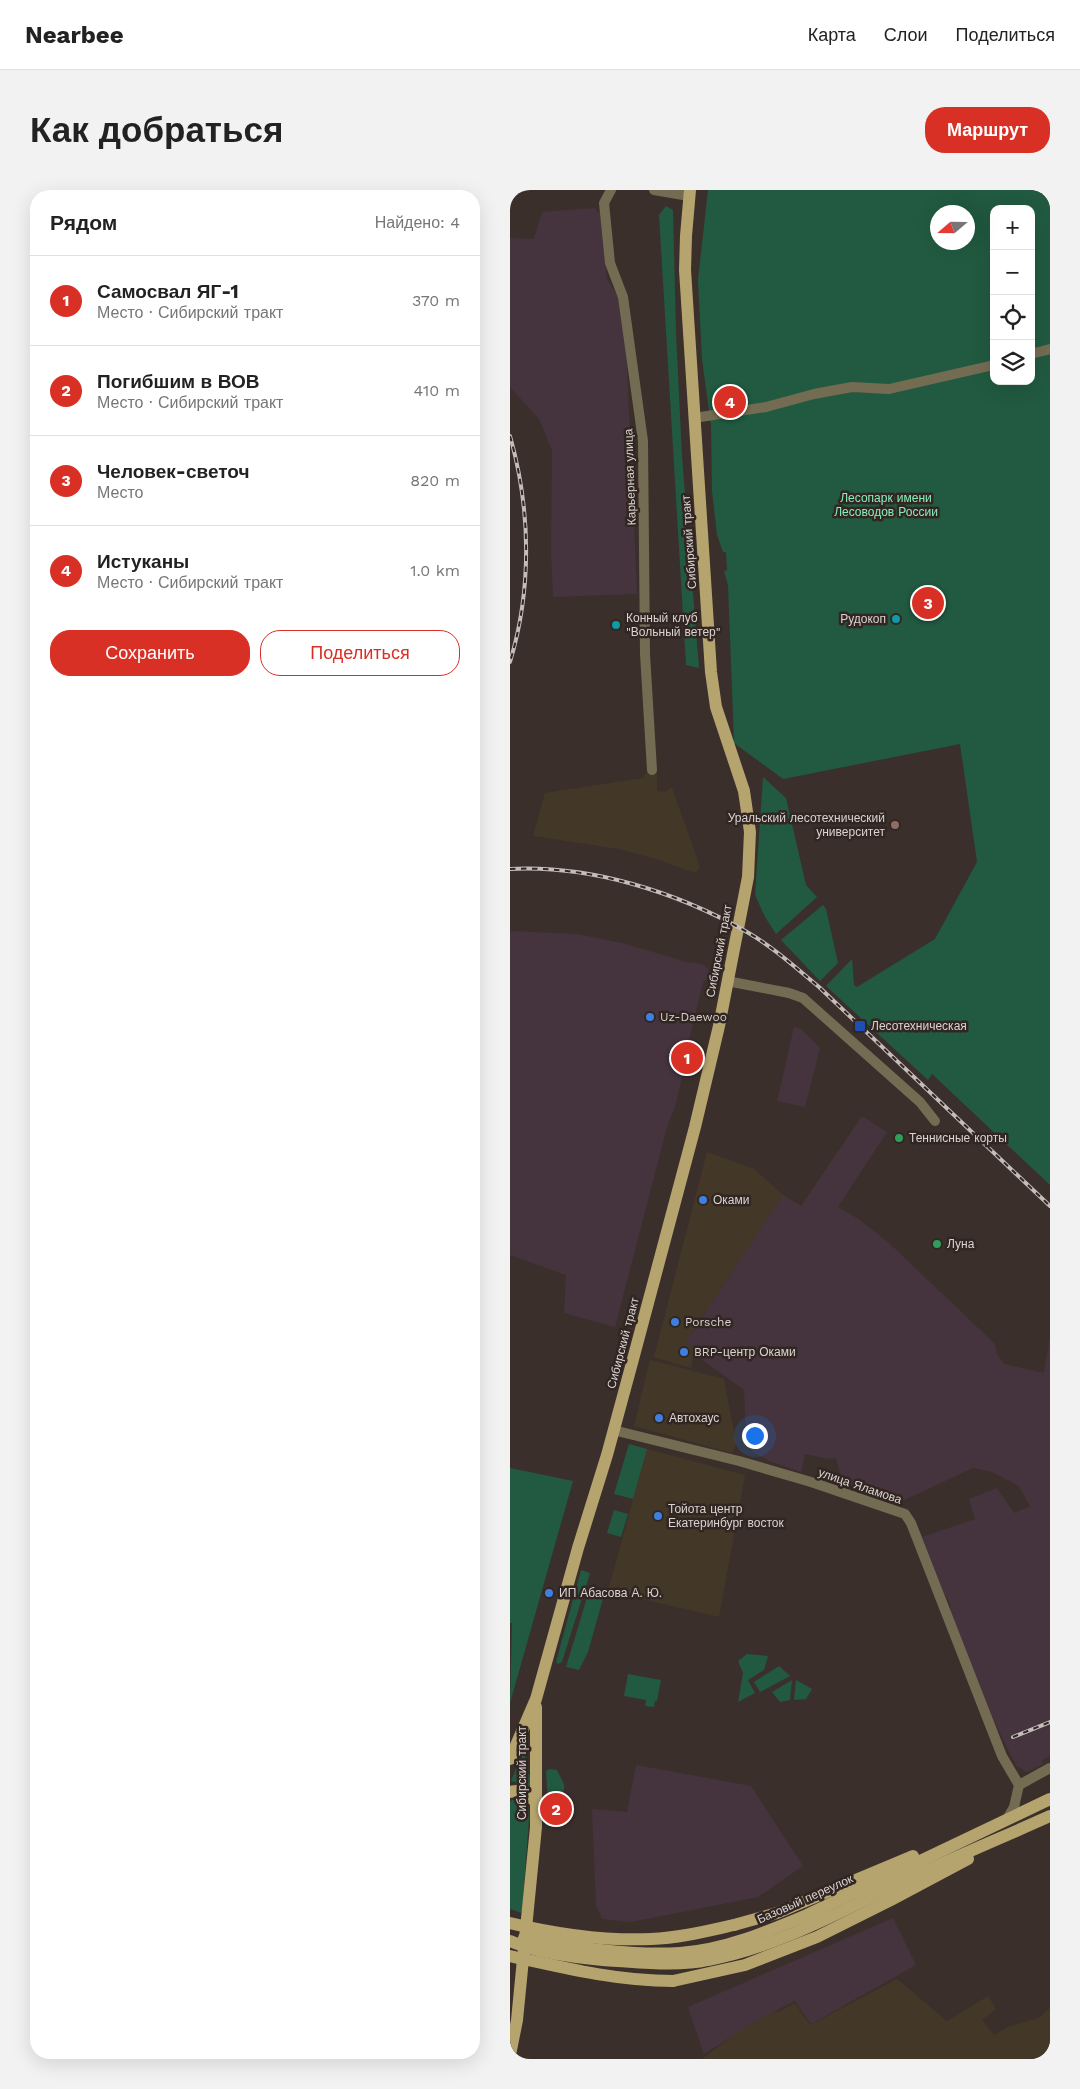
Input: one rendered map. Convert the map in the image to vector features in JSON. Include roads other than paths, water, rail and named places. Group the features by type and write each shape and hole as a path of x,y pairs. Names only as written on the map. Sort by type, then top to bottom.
{"main road":[{"name":"Сибирский тракт","path":"513,1754 536,1699 578,1548 614,1430 695,1127 719,1026 748,876 750,832 744,791 724,735 713,689 685,270 689,193"},
{"name":"Сибирский тракт","path":"511,2051 518,2014 537,1805 535,1770 536,1699"},
{"path":"513,1754 521,1746 525,1747 535,1770"},
{"path":"510,1792 521,1790 527,1793 537,1805"},
{"name":"Базовый переулок","path":"524,1942 630,1953 681,1953 710,1948 761,1934 807,1915 1050,1799"},
{"name":"Базовый переулок","path":"524,1942 588,1958 632,1962 706,1961 744,1952 813,1926 958,1855 990,1844 1050,1816"},
{"path":"510,1923 546,1932 578,1936 651,1939 684,1935 734,1925 777,1913 951,1840 981,1831"},
{"path":"510,1956 612,1977 641,1981 673,1981 745,1965 817,1937 947,1871 990,1844"},
{"path":"510,1941 524,1942"}],"street":[{"name":"Карьерная улица","path":"612,190 604,203 610,264 622,297 644,441 645,654 652,770"},
{"path":"654,190 689,193"},
{"path":"1035,353 1050,349"},
{"path":"694,418 766,407 814,394 852,387 889,389 990,366"},
{"path":"727,981 789,993 804,998 920,1102 935,1121"},
{"name":"улица Яламова","path":"614,1430 739,1461 811,1482 905,1514 911,1523 1002,1756 1019,1785"},
{"path":"1007,1819 1014,1807 1019,1785 1050,1768"}],"railway":[{"path":"510,436 522,492 526,549 522,606 510,662"},
{"path":"510,869 541,869 571,872 633,884 663,893 692,905 757,938 819,987 1050,1206"},
{"path":"1013,1737 1050,1722"}],"place":[{"name":"Истуканы","path":"730,402"},
{"name":"Человек-светоч","path":"928,603"},
{"name":"Рудокоп","path":"896,619"},
{"name":"Конный клуб \"Вольный ветер\"","path":"616,625"},
{"name":"Уральский лесотехнический университет","path":"895,825"},
{"name":"Uz-Daewoo","path":"650,1017"},
{"name":"Лесотехническая","path":"860,1026"},
{"name":"Самосвал ЯГ-1","path":"687,1058"},
{"name":"Теннисные корты","path":"899,1138"},
{"name":"Оками","path":"703,1200"},
{"name":"Луна","path":"937,1244"},
{"name":"Porsche","path":"675,1322"},
{"name":"BRP-центр Оками","path":"684,1352"},
{"name":"Автохаус","path":"659,1418"},
{"name":"Тойота центр Екатеринбург восток","path":"658,1516"},
{"name":"ИП Абасова А. Ю.","path":"549,1593"},
{"name":"Погибшим в ВОВ","path":"556,1809"}],"park label":[{"name":"Лесопарк имени Лесоводов России","path":"886,505"}]}
